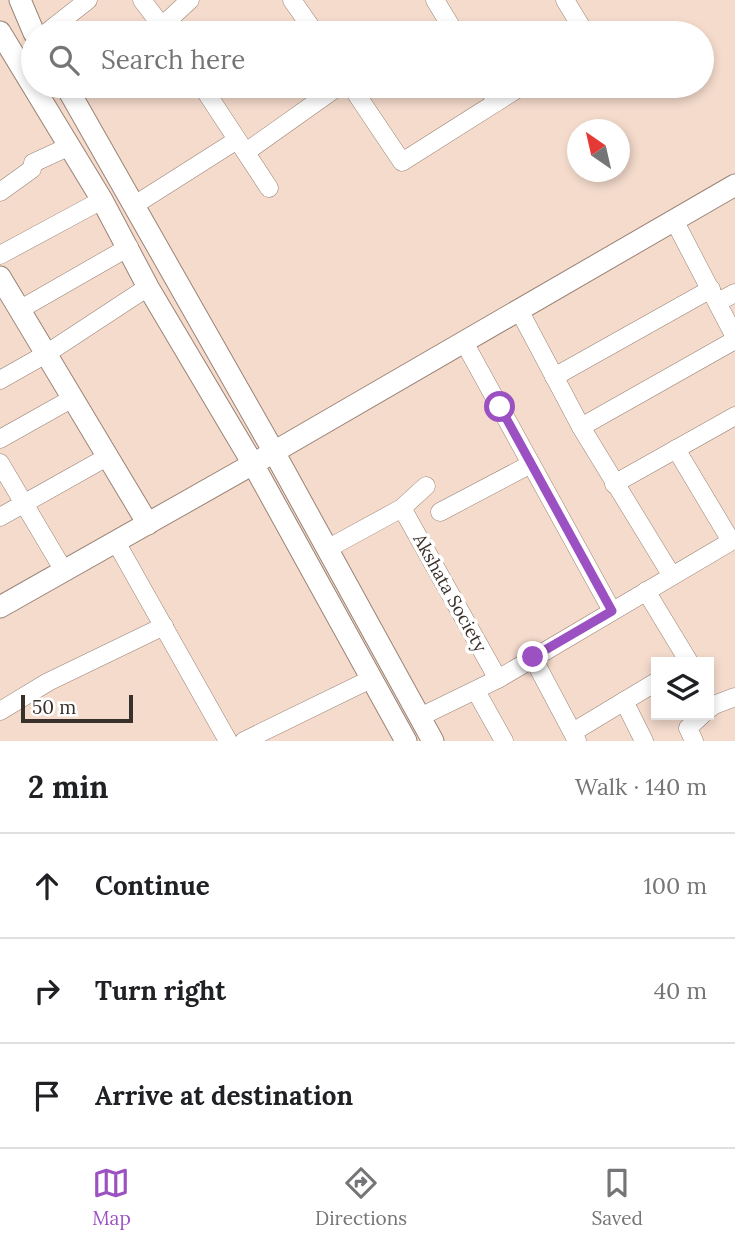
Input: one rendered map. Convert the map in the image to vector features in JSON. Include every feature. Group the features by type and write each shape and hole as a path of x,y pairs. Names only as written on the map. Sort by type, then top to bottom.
{"street":[{"path":"20,0 29,21"},
{"path":"61,21 88,0"},
{"path":"142,0 158,21"},
{"path":"171,21 190,0"},
{"path":"292,0 307,21"},
{"path":"435,0 448,21"},
{"path":"565,0 578,21"},
{"path":"0,32 21,66"},
{"path":"41,98 253,464 405,741"},
{"path":"73,98 274,452 433,741"},
{"path":"210,98 269,188"},
{"path":"134,206 320,98"},
{"path":"359,98 402,162 502,98"},
{"path":"494,98 496,102"},
{"path":"0,192 32,169 33,163 70,146"},
{"path":"0,607 735,185"},
{"path":"0,255 102,200"},
{"path":"581,427 734,335 674,220"},
{"path":"10,303 129,247"},
{"path":"0,277 10,303 46,354 148,524"},
{"path":"0,380 46,354 148,287"},
{"path":"554,377 714,295 735,293"},
{"path":"519,310 581,427 672,576"},
{"path":"464,342 612,611"},
{"path":"0,439 72,398"},
{"path":"614,484 735,416"},
{"path":"420,717 498,679 733,540 676,449"},
{"path":"0,517 107,457"},
{"path":"0,463 64,571"},
{"path":"440,512 531,464"},
{"path":"327,548 402,508 426,486"},
{"name":"Akshata Society","path":"402,508 498,679"},
{"path":"116,542 228,741"},
{"path":"646,591 686,657"},
{"path":"0,711 48,682 164,626"},
{"path":"533,657 575,737 651,685"},
{"path":"244,741 371,679"},
{"path":"476,691 504,741"},
{"path":"714,704 735,697"},
{"path":"624,701 644,741"},
{"path":"694,741 688,728 695,720"}],"route":[{"path":"500,407 612,611 533,657"}]}
